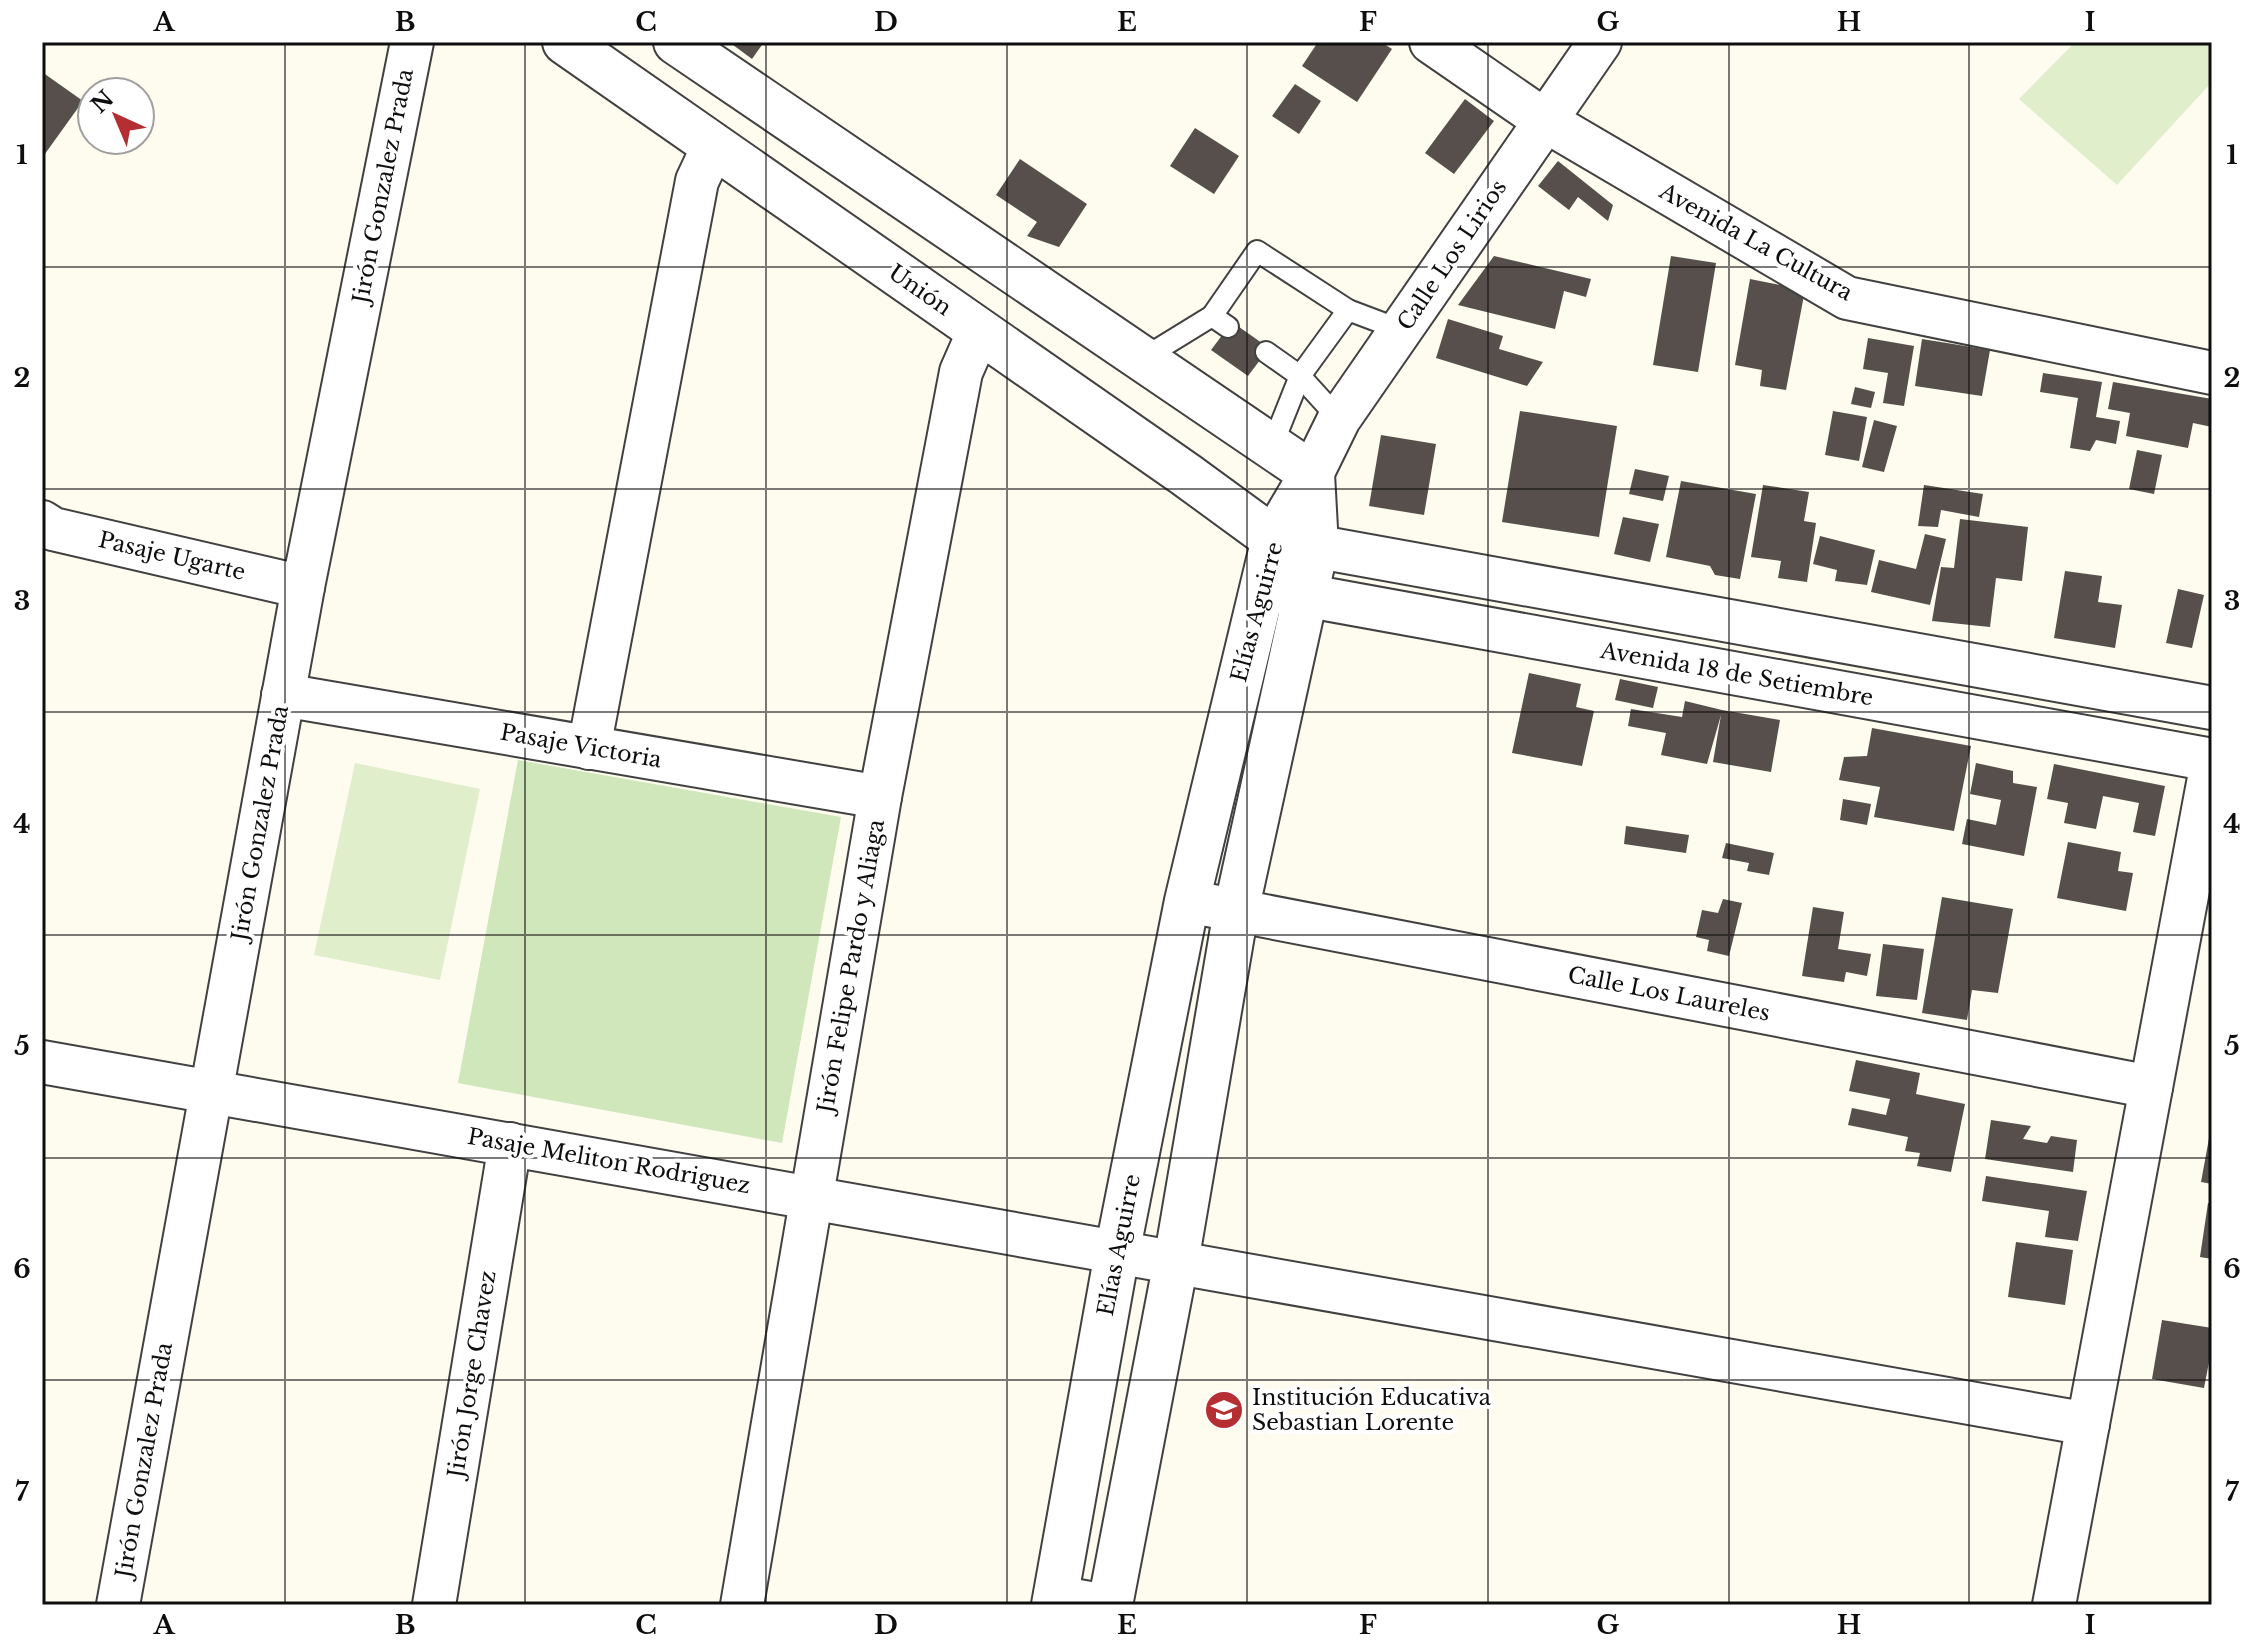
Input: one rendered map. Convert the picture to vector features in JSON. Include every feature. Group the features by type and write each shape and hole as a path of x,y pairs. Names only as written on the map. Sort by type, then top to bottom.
{"street":[{"name":"Jirón Gonzalez Prada","path":"118,1605 303,587 412,42"},
{"name":"Unión","path":"565,42 1274,539"},
{"path":"676,42 1312,474"},
{"name":"Avenida La Cultura","path":"1431,42 1544,120 1847,298 2212,373"},
{"name":"Calle Los Lirios","path":"1312,474 1339,419 1600,42"},
{"path":"589,748 697,181 713,147"},
{"name":"Jirón Felipe Pardo y Aliaga","path":"742,1605 880,797 961,372 979,331"},
{"name":"Elías Aguirre","path":"1055,1601 1117,1253 1187,901 1274,539 1312,474"},
{"name":"Elías Aguirre","path":"1110,1605 1176,1262 1236,911 1316,547 1312,474"},
{"name":"Pasaje Ugarte","path":"42,522 53,529 303,587"},
{"path":"1274,539 2212,708"},
{"name":"Avenida 18 de Setiembre","path":"1261,587 2212,761"},
{"name":"Pasaje Victoria","path":"283,695 880,797"},
{"path":"2054,1605 2212,761"},
{"name":"Calle Los Laureles","path":"1187,901 2151,1087"},
{"name":"Pasaje Meliton Rodriguez","path":"42,1062 2088,1424"},
{"name":"Jirón Jorge Chavez","path":"434,1605 510,1144"},
{"path":"1055,1601 1101,1605"}],"lane":[{"path":"1142,359 1220,322 1257,251 1348,310 1401,330"},
{"path":"1272,446 1300,376 1348,310"},
{"path":"1266,352 1300,376 1339,419"}],"green space":[{"path":"2075,42 2212,42 2212,82 2117,185 2019,99"},
{"path":"518,760 841,817 782,1143 458,1083"},
{"path":"355,763 480,789 440,980 314,955"}],"building":[{"path":"729,42 764,42 752,59"},
{"path":"1318,42 1381,42 1392,49 1357,102 1302,66"},
{"path":"42,72 76,96 76,111 42,158"},
{"path":"1295,84 1321,101 1299,134 1272,116"},
{"path":"1465,99 1494,121 1454,174 1425,153"},
{"path":"1195,128 1239,156 1214,194 1170,166"},
{"path":"1020,159 1087,204 1059,247 1027,236 1037,222 996,195"},
{"path":"1558,161 1613,205 1608,221 1578,197 1569,210 1538,186"},
{"path":"1494,256 1591,279 1586,297 1564,291 1555,329 1458,305"},
{"path":"1671,256 1716,263 1698,372 1653,365"},
{"path":"1750,279 1805,290 1786,390 1760,386 1762,370 1735,365"},
{"path":"1448,319 1503,336 1499,349 1543,362 1527,386 1436,358"},
{"path":"1232,322 1269,348 1248,376 1211,350"},
{"path":"1868,338 1914,346 1904,406 1883,403 1888,373 1863,369"},
{"path":"1922,339 1990,350 1982,396 1915,386"},
{"path":"2043,373 2102,382 2096,417 2120,421 2116,444 2096,440 2090,451 2070,448 2078,398 2040,392"},
{"path":"2113,382 2212,399 2212,427 2193,423 2188,448 2126,436 2130,413 2108,409"},
{"path":"1855,387 1875,392 1871,408 1851,404"},
{"path":"1520,411 1617,426 1599,537 1502,522"},
{"path":"1833,411 1867,417 1859,461 1825,455"},
{"path":"1874,420 1897,426 1884,472 1862,467"},
{"path":"1381,435 1436,444 1424,515 1369,506"},
{"path":"2137,450 2162,455 2154,494 2129,489"},
{"path":"1635,469 1669,476 1663,501 1629,494"},
{"path":"1681,481 1756,494 1740,579 1715,575 1710,566 1666,557"},
{"path":"1763,485 1809,492 1804,521 1816,523 1807,582 1778,578 1781,561 1751,557"},
{"path":"1924,485 1983,494 1979,517 1941,510 1938,527 1918,526"},
{"path":"1623,517 1659,524 1650,562 1614,554"},
{"path":"1960,519 2028,527 2022,581 1996,578 1990,627 1932,621 1941,567 1954,568"},
{"path":"1925,534 1946,539 1930,605 1871,592 1879,560 1916,569"},
{"path":"1820,536 1875,550 1867,585 1835,581 1837,570 1813,564"},
{"path":"2065,571 2102,576 2098,602 2122,605 2115,648 2054,638"},
{"path":"2178,589 2204,595 2192,648 2166,643"},
{"path":"1529,673 1581,684 1576,707 1594,711 1582,766 1512,753"},
{"path":"1620,679 1658,687 1653,708 1615,700"},
{"path":"1685,701 1780,720 1771,772 1713,762 1721,715 1707,764 1661,755 1666,733 1628,726 1631,709 1682,717"},
{"path":"1872,728 1971,746 1954,831 1874,817 1880,787 1839,780 1844,757 1867,756"},
{"path":"1976,763 2013,771 2013,783 2037,787 2024,856 1962,844 1967,819 1996,825 2001,800 1970,794"},
{"path":"2054,764 2165,786 2155,836 2133,832 2139,803 2103,796 2096,829 2064,823 2068,803 2047,799"},
{"path":"1843,799 1871,804 1867,825 1840,820"},
{"path":"1626,826 1689,835 1686,853 1624,844"},
{"path":"2068,842 2121,852 2118,871 2133,873 2126,911 2057,898"},
{"path":"1726,843 1774,853 1769,875 1747,871 1749,863 1722,858"},
{"path":"1942,897 2013,909 1998,993 1972,990 1967,1020 1922,1013"},
{"path":"1723,899 1742,903 1729,956 1707,951 1709,940 1696,937 1702,910 1718,913"},
{"path":"1813,907 1844,912 1838,949 1871,954 1867,976 1846,972 1844,982 1802,976"},
{"path":"1883,944 1924,949 1917,1000 1876,996"},
{"path":"1856,1060 1920,1073 1916,1094 1965,1104 1951,1172 1917,1166 1920,1153 1905,1151 1908,1137 1848,1125 1852,1108 1886,1115 1890,1099 1849,1091"},
{"path":"1991,1120 2031,1126 2023,1139 2047,1143 2051,1136 2077,1140 2073,1172 1985,1159"},
{"path":"2212,1133 2212,1184 2201,1182"},
{"path":"1986,1176 2087,1191 2078,1241 2045,1237 2049,1211 1982,1201"},
{"path":"2208,1203 2212,1204 2212,1259 2200,1257"},
{"path":"2016,1242 2073,1250 2065,1305 2008,1297"},
{"path":"2162,1320 2212,1328 2212,1347 2204,1388 2152,1379"}],"place":[{"name":"Institución Educativa Sebastian Lorente","path":"1224,1410"}]}
